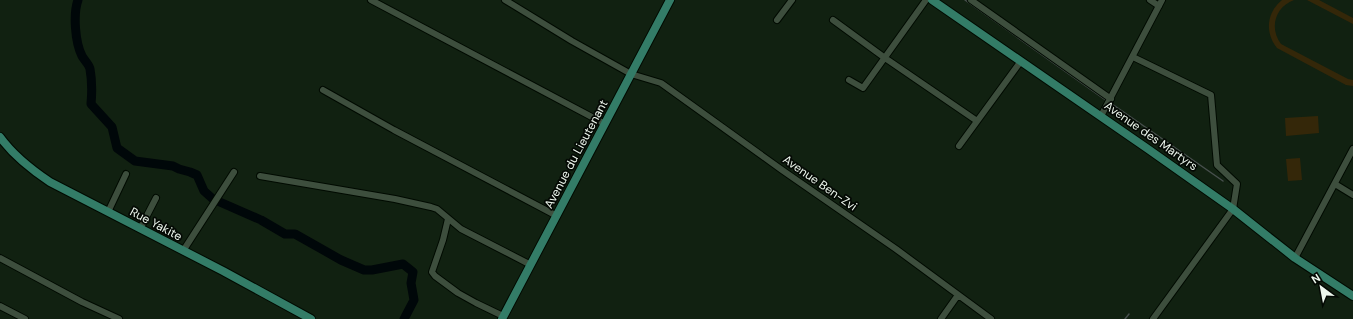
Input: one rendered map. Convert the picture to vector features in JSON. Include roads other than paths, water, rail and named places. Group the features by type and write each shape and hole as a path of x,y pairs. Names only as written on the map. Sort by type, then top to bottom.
{"main road":[{"name":"Avenue du Lieutenant","path":"503,317 670,0"},
{"name":"Avenue des Martyrs","path":"932,0 1101,116 1233,209 1295,258 1353,296"},
{"name":"Rue Yakite","path":"0,137 22,160 44,178 223,271 299,316 311,319"}],"street":[{"path":"371,0 605,124"},
{"name":"Avenue Ben-Zvi","path":"505,0 572,42 631,74 661,83 782,170 896,249 992,319"},
{"path":"778,20 792,0"},
{"path":"849,80 863,88 926,0"},
{"path":"971,0 1110,99"},
{"path":"1150,0 1159,6"},
{"path":"1101,116 1162,0"},
{"path":"834,20 884,58 977,121"},
{"path":"1133,57 1211,95 1217,164 1237,184 1233,209 1153,319"},
{"path":"959,146 1021,61"},
{"path":"323,90 394,130 557,216"},
{"path":"1295,258 1353,149"},
{"path":"183,251 215,199 234,172"},
{"path":"108,212 126,174"},
{"path":"260,176 396,199 437,209 461,229 531,264"},
{"path":"1335,184 1353,194"},
{"path":"140,229 156,198"},
{"path":"448,219 443,240 432,272 435,276 458,293 503,317"},
{"path":"0,258 82,302 119,319"},
{"path":"941,319 958,295"},
{"path":"0,306 25,319"}],"waterway":[{"path":"78,0 75,20 76,36 82,56 89,65 90,69 92,86 91,104 112,127 117,148 135,161 173,166 197,175 204,191 213,199 261,220 285,234 295,234 341,260 364,270 372,270 403,264 413,272 411,283 414,300 404,319"},
{"path":"965,0 1107,101"},
{"path":"1112,104 1223,181"},
{"path":"1125,319 1129,314"}]}
